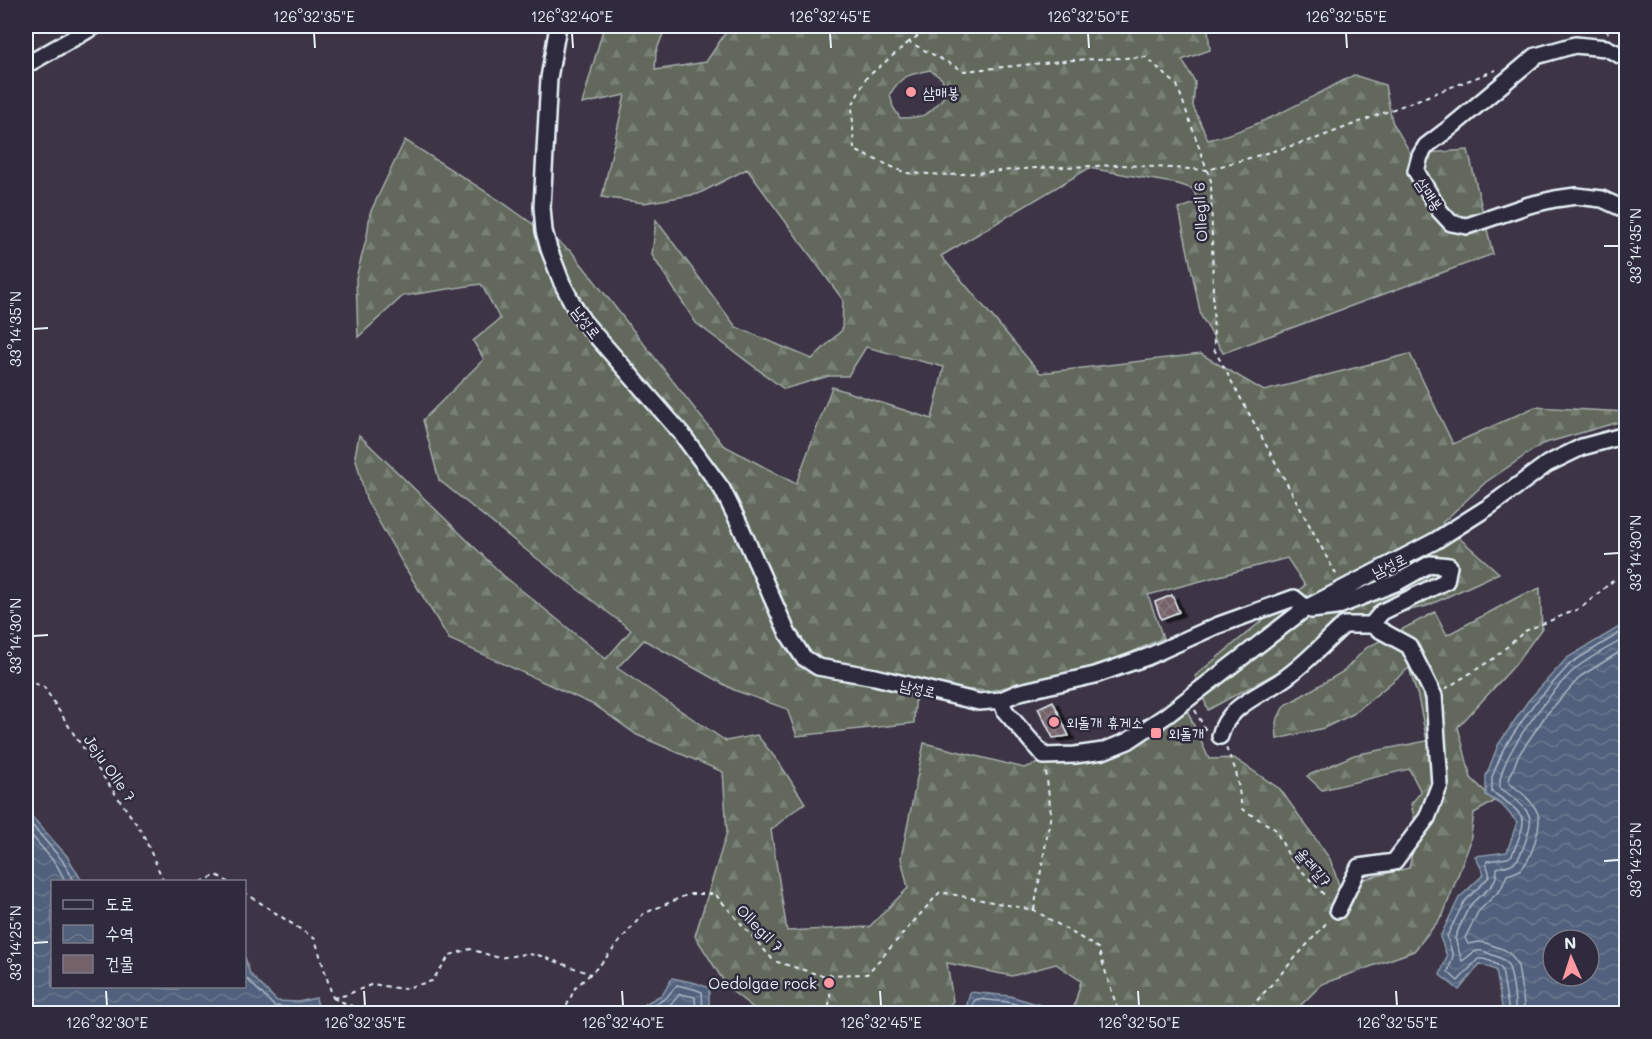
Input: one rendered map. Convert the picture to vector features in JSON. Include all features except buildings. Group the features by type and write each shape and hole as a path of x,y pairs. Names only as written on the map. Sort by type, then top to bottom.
{"street":[{"path":"26,65 95,26"},
{"name":"남성로","path":"558,26 549,78 542,207 544,231 555,267 583,321 681,433 722,489 788,634 803,657 818,667 875,677 979,702 1001,700 1020,692 1095,675 1147,657 1216,626 1294,598 1306,608"},
{"name":"삼매봉","path":"1626,58 1606,48 1575,45 1536,56 1426,146 1420,156 1416,171 1439,210 1451,223 1467,226 1529,205 1576,196 1602,200 1626,210"},
{"name":"남성로","path":"1044,756 1103,751 1128,741 1167,715 1306,608 1413,554 1459,527 1547,464 1582,447 1626,435"},
{"path":"1306,608 1307,610 1336,607 1398,582 1430,564 1449,566 1446,581 1382,612 1371,625"},
{"path":"1220,736 1221,729 1235,709 1285,678 1344,625 1371,625 1409,646 1434,696 1440,784 1427,818 1394,862 1359,867 1338,910"},
{"path":"1001,700 1005,711 1044,756"}],"path":[{"path":"933,26 909,42 866,78 852,106 854,150 906,173 951,175 1036,168 1121,165 1208,170 1315,139 1503,67"},
{"name":"Ollegil 6","path":"909,42 964,71 1073,60 1146,57 1177,85 1211,181 1214,349 1344,588"},
{"path":"1434,696 1493,660 1525,631 1581,608 1615,579 1626,580"},
{"name":"Jeju Olle 7","path":"26,680 44,687 142,832 163,880"},
{"path":"1187,700 1205,729 1220,736"},
{"name":"올레길7","path":"1220,736 1236,771 1242,809 1275,829 1290,858 1338,910"},
{"path":"1044,756 1051,814 1034,910 1098,948 1119,1014"},
{"path":"205,880 218,874 226,880"},
{"name":"Ollegil 7","path":"563,1014 575,988 599,966 643,914 689,894 714,894 774,961 820,975 867,974 940,892 1034,910"},
{"path":"246,893 315,939 333,998"},
{"path":"1245,1014 1338,910"},
{"path":"333,998 373,984 402,989 432,981 450,955 470,949 499,958 525,954 538,956 591,974"},
{"path":"829,1006 832,975"},
{"path":"333,998 359,1009 360,1014"}],"green space":[{"path":"604,26 666,26 656,52 655,70 706,62 730,26 1204,26 1208,30 1210,50 1182,60 1195,82 1193,106 1208,140 1264,120 1354,75 1385,85 1392,121 1411,154 1468,150 1493,254 1223,353 1201,316 1179,209 1198,202 1193,189 1178,184 1089,168 941,256 1040,373 1201,354 1264,391 1410,354 1453,444 1535,407 1626,412 1626,420 1542,444 1486,482 1442,523 1499,573 1427,606 1351,624 1283,669 1208,710 1195,676 1305,585 1287,558 1148,595 1163,638 1095,669 989,691 916,687 914,723 797,736 787,709 734,690 644,640 617,668 726,741 757,735 780,764 805,803 771,830 787,931 869,927 908,888 901,858 924,743 1024,768 1062,755 1125,751 1186,708 1209,759 1234,758 1280,789 1330,859 1339,885 1409,868 1417,830 1411,804 1421,792 1409,769 1322,790 1307,776 1354,755 1427,741 1409,668 1353,714 1324,728 1277,739 1276,722 1284,706 1344,671 1366,648 1435,612 1447,635 1518,597 1540,588 1542,628 1515,665 1458,727 1471,778 1495,801 1474,813 1470,843 1443,915 1414,951 1322,984 1292,1014 1070,1013 1073,1011 1081,981 1056,964 1012,976 947,963 953,1001 944,1013 760,1013 728,988 695,936 727,832 723,772 637,735 596,706 449,639 366,499 355,456 359,435 504,576 606,659 631,630 439,480 423,420 484,359 473,341 500,319 481,284 403,296 358,337 356,278 367,236 370,213 405,140 502,202 572,252 723,445 796,484 832,387 932,419 944,367 866,347 848,376 829,376 784,389 696,323 652,255 656,220 736,327 812,359 842,330 843,300 747,169 698,194 644,203 602,197 625,95 582,104","holes":["930,70 942,79 947,93 932,110 922,116 900,118 893,107 890,94 902,79"]}],"water":[{"path":"1626,623 1626,1013 1501,1013 1496,970 1480,964 1459,990 1440,975 1447,956 1440,937 1459,898 1484,874 1475,856 1507,852 1517,822 1502,805 1486,795 1486,776 1498,745 1528,701 1567,658"},
{"path":"26,810 67,856 81,880 51,880 51,988 246,988 246,960 250,974 277,1001 298,1002 316,998 320,1013 26,1013"},
{"path":"672,978 709,988 709,1013 631,1013 663,994"},
{"path":"970,992 1010,996 1043,1006 1039,1013 965,1013"}],"place":[{"name":"삼매봉","path":"911,92"},
{"name":"외돌개 휴게소","path":"1054,722"},
{"name":"외돌개","path":"1156,733"},
{"name":"Oedolgae rock","path":"829,983"}]}
